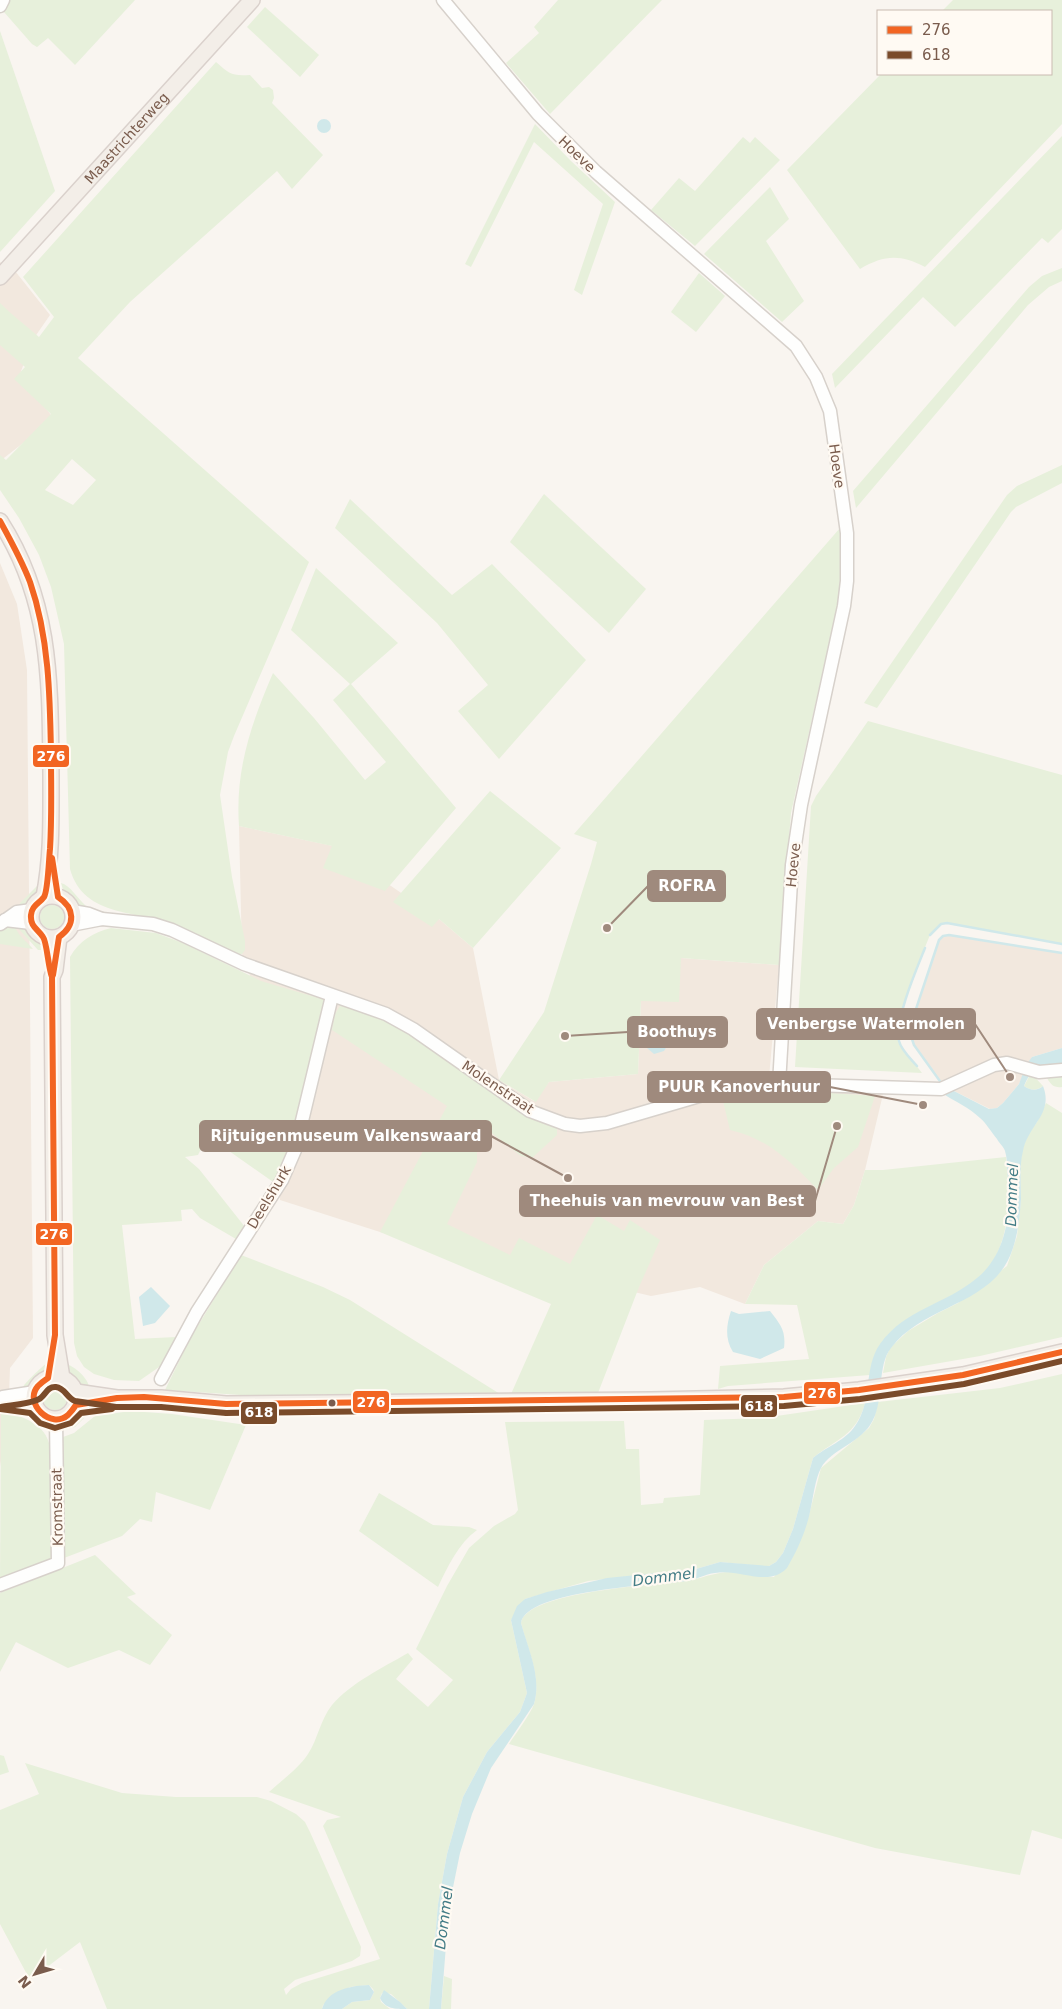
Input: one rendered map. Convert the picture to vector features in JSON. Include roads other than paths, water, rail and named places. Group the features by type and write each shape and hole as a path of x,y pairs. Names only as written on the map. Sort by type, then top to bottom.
{"main road":[{"name":"Maastrichterweg","path":"0,277 252,0"},
{"path":"0,521 20,558 32,590 43,630 48,665 51,897"},
{"path":"51,897 70,905 72,918 68,931 52,937 34,929 31,916 34,904 51,897"},
{"path":"52,937 55,970 52,977 55,1378"},
{"path":"76,1398 68,1415 56,1420 43,1416 35,1399 42,1381 55,1378 68,1381 76,1398 92,1404 118,1398 161,1398 226,1404 510,1402 784,1397 888,1387 963,1375 1062,1352"}],"street":[{"path":"0,6 3,0"},
{"name":"Hoeve","path":"443,0 538,114 565,143 796,346 821,387 830,411 847,534 847,581 844,606 801,805 792,865 779,1084"},
{"path":"3,922 17,912 31,916"},
{"name":"Molenstraat","path":"72,918 153,924 172,930 244,964 386,1014 413,1028 530,1111 566,1124 580,1126 607,1123 730,1088 779,1084 945,1088 994,1065 1007,1063 1040,1072 1062,1070"},
{"name":"Deelshurk","path":"161,1379 197,1312 282,1180 295,1150 332,996"},
{"path":"0,1399 35,1399"},
{"name":"Kromstraat","path":"0,1585 58,1563 56,1420"}],"water":[{"path":"321,119 327,119 331,126 327,133 321,133 317,129 317,123"},
{"path":"657,1028 666,1032 667,1046 664,1051 654,1054 647,1048 649,1034 652,1029"},
{"name":"Dommel","path":"1062,1048 1062,1063 1034,1070 1024,1086 1034,1090 1043,1086 1046,1096 1043,1112 1030,1134 1023,1151 1018,1224 1013,1248 1004,1267 991,1282 905,1333 891,1348 884,1363 873,1420 862,1435 832,1456 821,1468 806,1526 798,1548 787,1568 771,1577 724,1572 686,1581 595,1591 545,1603 528,1612 521,1623 535,1673 536,1694 534,1704 491,1768 472,1814 460,1853 449,1907 441,2009 429,2009 438,1904 447,1854 463,1797 487,1752 520,1712 527,1693 511,1620 517,1606 525,1599 547,1592 607,1578 696,1569 720,1562 769,1566 776,1562 783,1553 793,1529 813,1458 851,1431 861,1417 871,1364 880,1344 902,1322 952,1295 977,1278 995,1256 1006,1229 1009,1199 1007,1160 1004,1150 987,1125 976,1114 942,1093 952,1090 989,1109 997,1108 1019,1084 1026,1065 1032,1057"},
{"path":"151,1287 170,1306 155,1323 143,1326 139,1297"},
{"path":"731,1311 739,1314 770,1311 782,1328 784,1348 760,1359 733,1352 727,1332"},
{"path":"369,1985 374,1992 370,2000 352,2002 342,2009 322,2009 329,1997 335,1993 355,1986"},
{"path":"384,1990 407,2009 395,2008 382,2002 380,1998"}],"waterway":[{"path":"930,935 941,924 947,923 1062,944"},
{"path":"942,1084 914,1045 909,1030 939,940 943,936 949,935 1062,953"},
{"path":"917,1066 902,1048 898,1032 907,994 925,948"}],"place":[{"name":"ROFRA","path":"607,928"},
{"name":"Boothuys","path":"565,1036"},
{"name":"Venbergse Watermolen","path":"1010,1077"},
{"name":"PUUR Kanoverhuur","path":"923,1105"},
{"name":"Theehuis van mevrouw van Best","path":"837,1126"},
{"name":"Rijtuigenmuseum Valkenswaard","path":"568,1178"}]}
